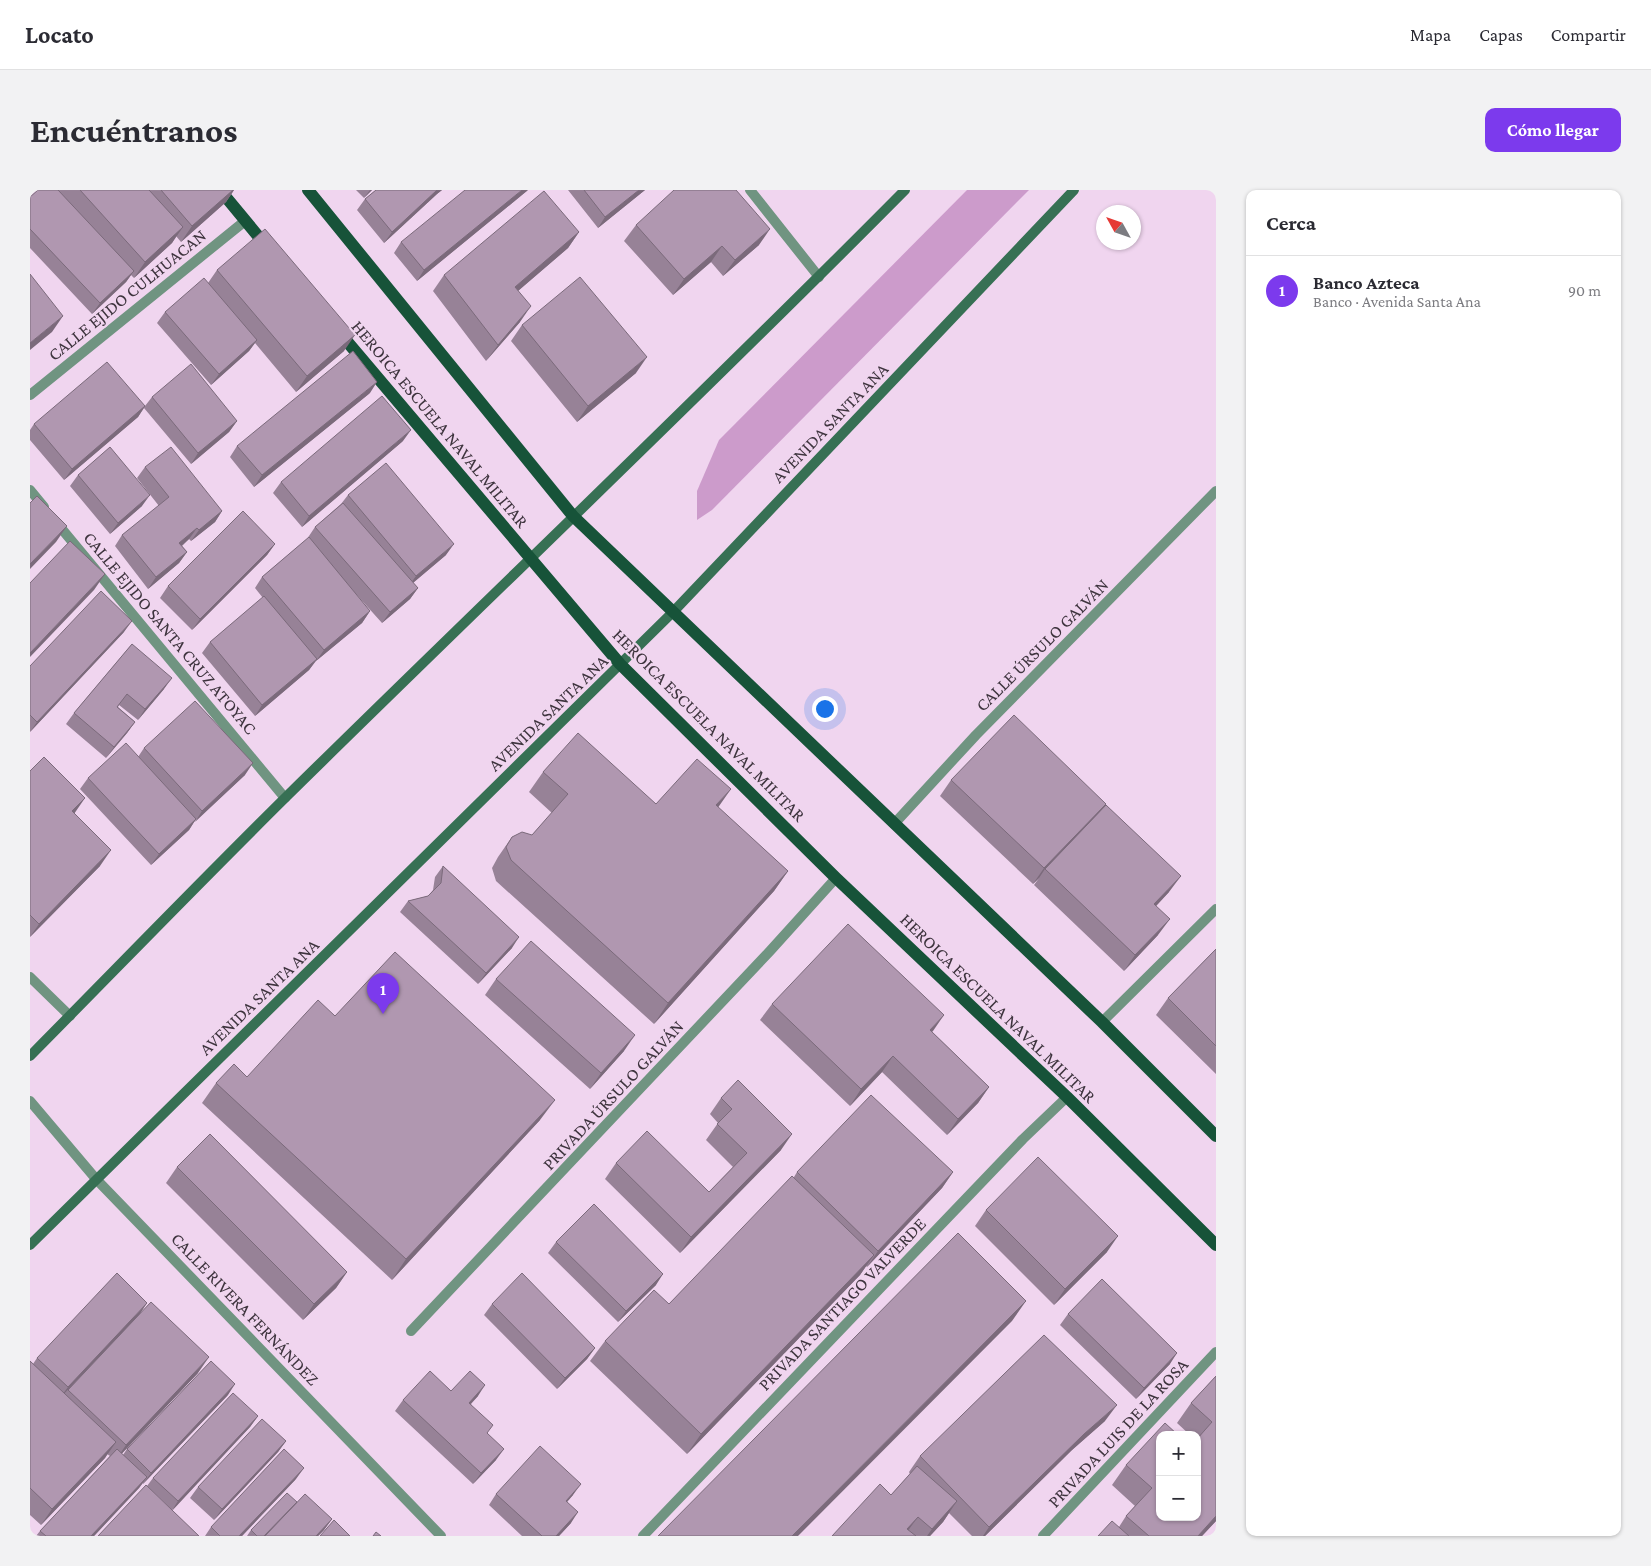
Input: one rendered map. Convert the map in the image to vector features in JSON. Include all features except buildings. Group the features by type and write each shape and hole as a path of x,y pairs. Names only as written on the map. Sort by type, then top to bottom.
{"main road":[{"path":"220,190 277,259"},
{"path":"308,190 573,516 1102,1022 1216,1136"},
{"path":"30,1056 285,798 819,277 905,190"},
{"name":"AVENIDA SANTA ANA","path":"30,1245 674,611 1074,190"},
{"name":"HEROICA ESCUELA NAVAL MILITAR","path":"334,326 620,664 836,878 1067,1097 1216,1245"}],"street":[{"path":"750,190 819,277"},
{"name":"CALLE EJIDO CULHUACAN","path":"30,395 245,221"},
{"name":"CALLE EJIDO SANTA CRUZ ATOYAC","path":"30,490 285,798"},
{"name":"CALLE ÚRSULO GALVÁN","path":"894,824 976,736 1216,491"},
{"name":"PRIVADA ÚRSULO GALVÁN","path":"411,1331 770,952 836,878"},
{"path":"1102,1022 1216,909"},
{"path":"30,978 70,1016"},
{"name":"PRIVADA SANTIAGO VALVERDE","path":"642,1536 1016,1146 1067,1097"},
{"name":"CALLE RIVERA FERNÁNDEZ","path":"30,1100 96,1179 441,1536"},
{"name":"PRIVADA LUIS DE LA ROSA","path":"1043,1536 1216,1352"}],"shaded area":[{"path":"967,190 1029,190 712,510 697,520 697,491 719,440"}],"place":[{"name":"Banco Azteca","path":"383,1014"}]}
